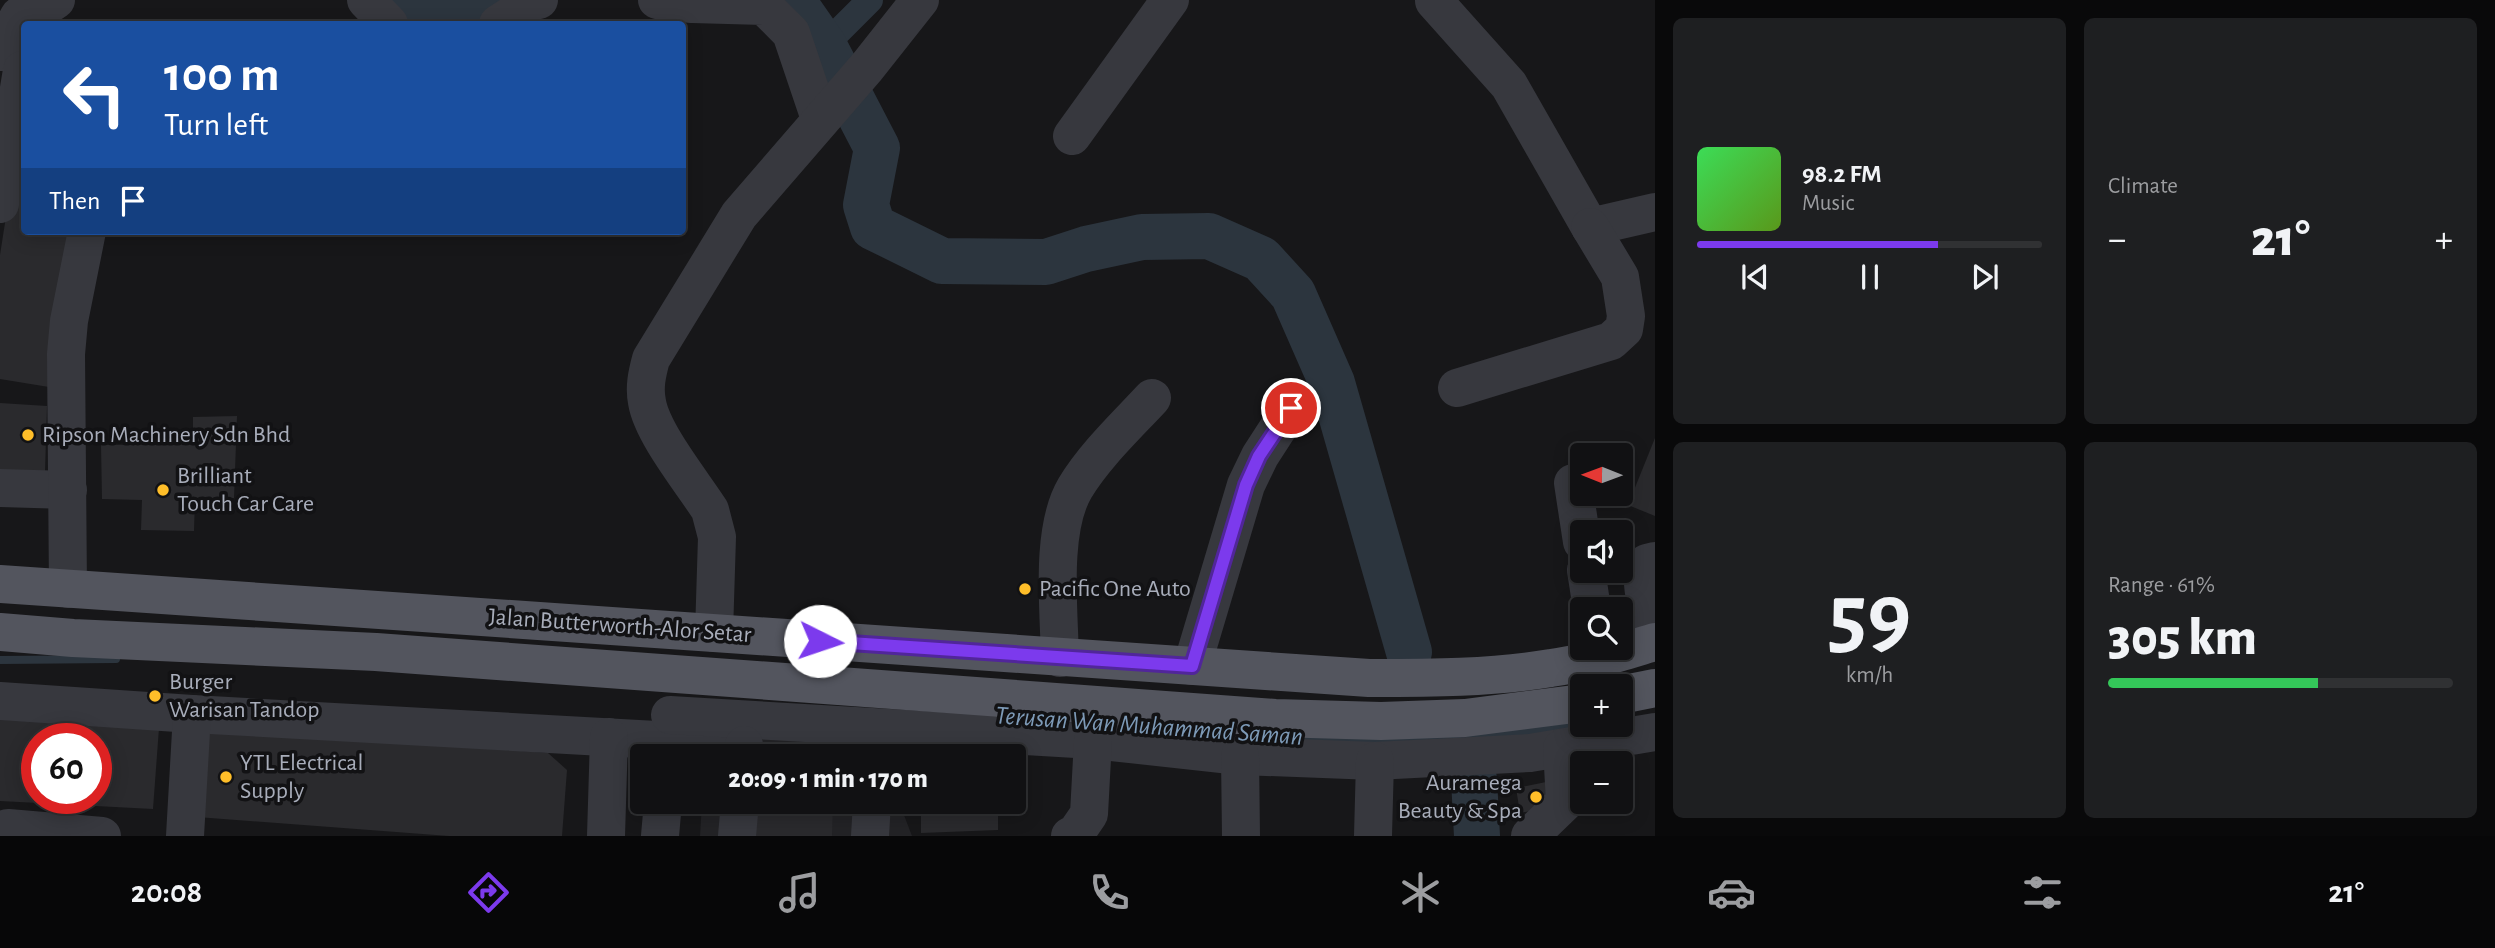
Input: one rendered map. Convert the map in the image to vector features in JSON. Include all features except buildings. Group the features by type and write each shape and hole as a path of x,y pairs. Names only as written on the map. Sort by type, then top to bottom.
{"main road":[{"name":"Jalan Butterworth-Alor Setar","path":"0,584 1369,678 1458,678 1553,668 1577,660"},
{"name":"Jalan Butterworth-Alor Setar","path":"0,632 73,638 376,652 1275,718 1381,721 1465,718 1570,704"},
{"name":"Jalan Butterworth-Alor Setar","path":"1633,646 1655,642"},
{"path":"1633,692 1655,688"}],"street":[{"path":"0,204 19,16 44,8 56,0"},
{"path":"366,0 386,21"},
{"path":"503,21 533,1 539,0"},
{"path":"657,0 764,6 791,33 828,110"},
{"path":"714,633 717,537 714,519 651,417 647,404 646,377 652,359 739,215 920,0"},
{"path":"1072,136 1170,0"},
{"path":"1434,1 1509,85 1620,277 1626,316 1624,329 1611,341 1457,388"},
{"path":"1590,227 1655,212"},
{"path":"68,589 66,354 69,321 85,235"},
{"path":"1060,658 1058,569 1066,511 1074,489 1152,398"},
{"path":"1192,666 1246,485 1259,456 1291,408"},
{"path":"0,488 68,490"},
{"path":"1655,561 1647,563 1643,569 1643,581 1655,634"},
{"path":"669,737 671,673"},
{"path":"0,701 609,737 832,736 1093,740 1241,755 1375,761 1450,759 1562,748 1655,732"},
{"path":"185,836 192,714"},
{"path":"785,744 832,736 850,744"},
{"path":"606,836 609,737"},
{"path":"669,737 706,744"},
{"path":"1070,836 1076,833 1089,814 1093,740"},
{"path":"1530,836 1565,802 1562,748"},
{"path":"1241,755 1241,836"},
{"path":"1373,836 1375,761"},
{"path":"660,836 662,814"},
{"path":"737,836 739,814"},
{"path":"870,836 871,814"},
{"path":"0,830 8,828 102,836"}],"shaded area":[{"path":"707,729 875,737 878,744 706,744"},
{"path":"701,814 904,814 912,836 700,836"}],"waterway":[{"path":"394,0 411,17 451,17 486,0"},
{"path":"792,0 824,46 877,148 866,205 873,227 942,261 1046,262 1086,249 1142,237 1209,236 1261,259 1293,294 1332,383 1409,652"},
{"path":"824,46 870,0"},
{"path":"0,660 116,659"},
{"name":"Terusan Wan Muhammad Saman","path":"1272,736 1365,742 1514,734 1570,728"},
{"path":"1474,779 1477,836"}],"place":[{"name":"Ripson Machinery Sdn Bhd","path":"28,435"},
{"name":"Brilliant Touch Car Care","path":"163,490"},
{"name":"Pacific One Auto","path":"1025,589"},
{"name":"Burger Warisan Tandop","path":"155,696"},
{"name":"YTL Electrical Supply","path":"226,777"},
{"name":"Auramega Beauty & Spa","path":"1536,797"}],"route":[{"path":"820,641 1192,666 1246,485 1259,456 1291,408"}]}
